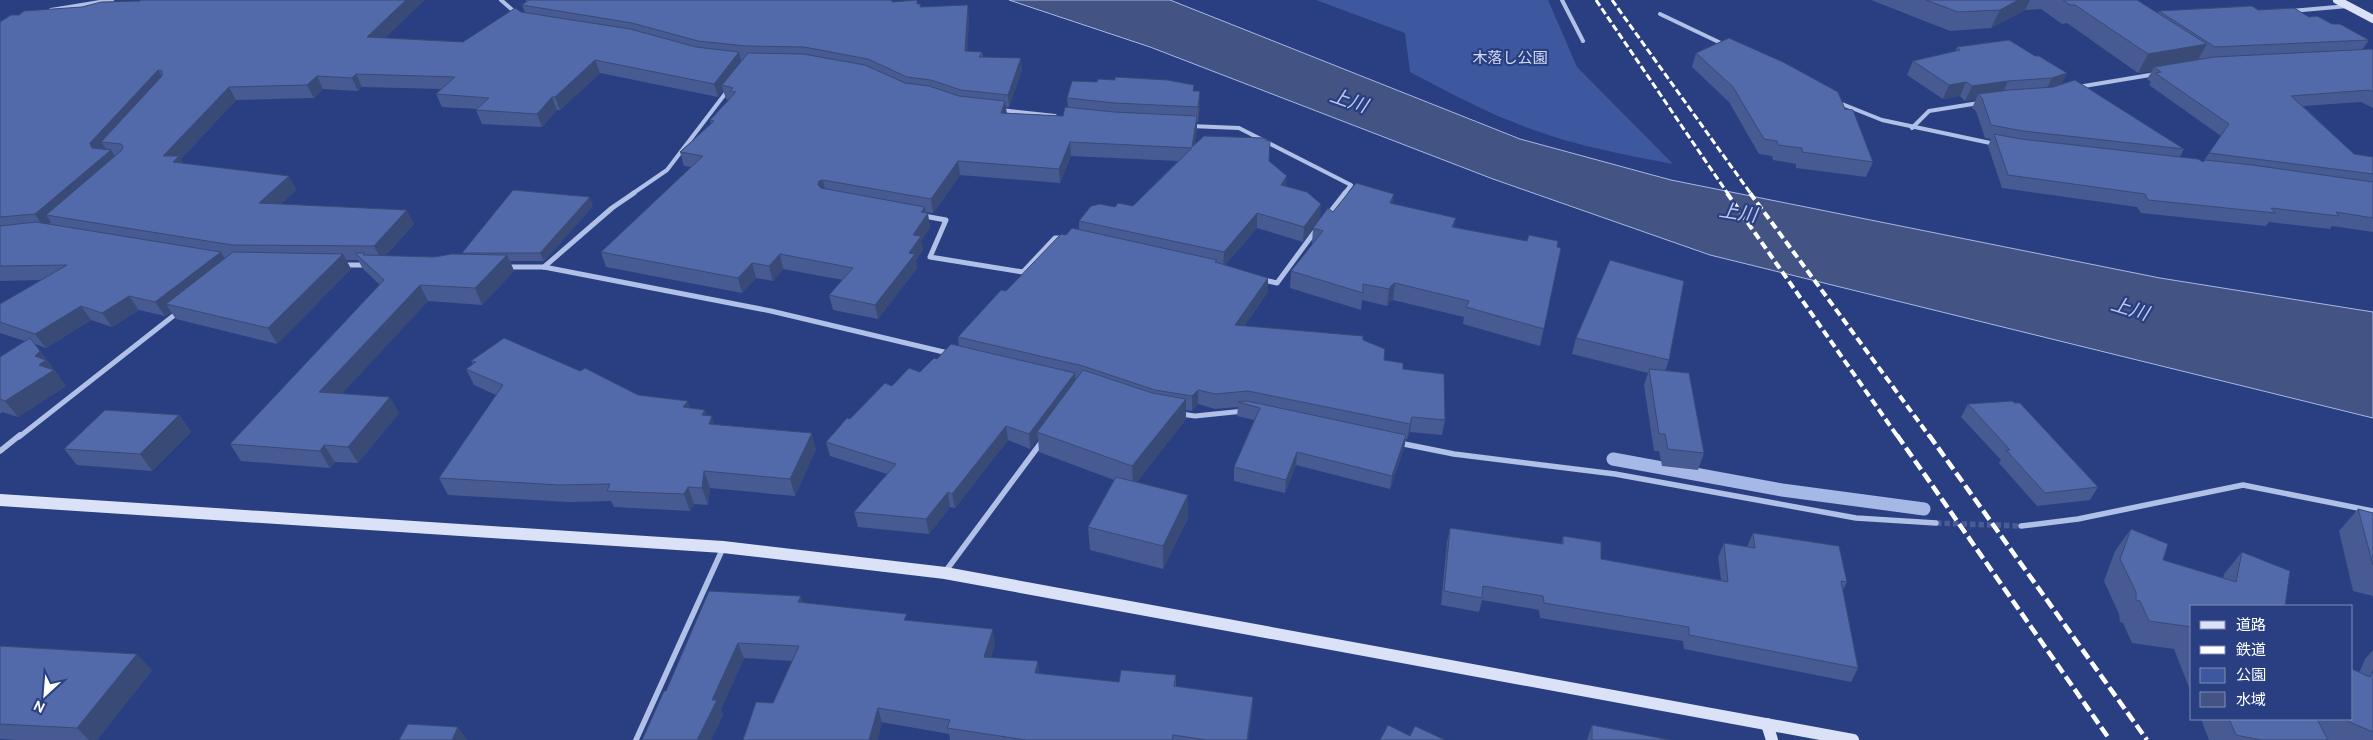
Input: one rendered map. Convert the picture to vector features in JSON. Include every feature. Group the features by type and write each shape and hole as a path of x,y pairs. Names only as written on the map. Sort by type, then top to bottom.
{"street":[{"path":"44,11 112,0"},
{"path":"501,0 520,16"},
{"path":"1562,0 1583,41"},
{"path":"2337,0 2373,19"},
{"path":"2283,12 2348,6"},
{"path":"1660,14 1730,48"},
{"path":"2074,88 2159,74"},
{"path":"544,267 612,208 667,170 731,86"},
{"path":"1835,100 1882,120 1912,128 2005,146"},
{"path":"1912,128 1929,111 1983,102"},
{"path":"991,109 1058,116"},
{"path":"1182,125 1239,128 1351,185 1323,221"},
{"path":"918,215 946,220 930,256 1023,272 1054,238 1064,238"},
{"path":"1258,278 1277,283 1317,228"},
{"path":"338,264 378,265"},
{"path":"495,267 544,267 771,311 959,356"},
{"path":"0,451 186,305"},
{"path":"1170,412 1195,416 1247,410"},
{"path":"945,572 1049,431"},
{"path":"1388,440 1454,454 1615,474 1856,518 1936,523"},
{"path":"2021,526 2078,519 2243,485 2373,511"},
{"path":"0,500 723,547 945,572 1852,740"},
{"path":"636,740 723,547"},
{"path":"1767,724 1772,740"}],"green space":[{"name":"木落し公園","path":"1316,0 1548,0 1577,67 1673,164 1602,150 1566,140 1531,129 1485,110 1410,72 1405,33"}],"water":[{"name":"上川","path":"1009,0 1170,0 1520,139 1671,180 2160,278 2373,312 2373,418 1710,255 1493,179 1150,47"}],"building":[{"path":"141,0 406,0 367,37 463,42 515,8 521,12 630,29 696,47 739,52 714,84 595,60 555,97 552,97 537,114 476,110 489,98 436,94 455,77 356,74 352,78 317,76 307,85 229,87 163,156 179,156 173,162 289,176 259,203 407,210 374,246 232,245 46,215 122,150 123,146 121,144 101,142 162,76 162,71 158,70 90,143 92,148 111,150 35,214 0,217 0,22 11,15 19,15 24,11 82,7 101,2"},
{"path":"529,0 891,0 892,2 917,0 917,4 921,4 920,7 968,5 965,51 982,52 979,57 1021,58 1008,95 961,90 931,80 907,77 868,59 804,47 746,46 698,41 632,23 522,5"},
{"path":"1926,0 2018,0 2000,10 1958,12"},
{"path":"2063,0 2137,0 2207,44 2148,54 2075,5 2070,5"},
{"path":"2252,6 2258,10 2294,8 2309,17 2317,16 2332,24 2340,24 2369,40 2215,47 2159,11"},
{"path":"1729,38 1783,62 1838,92 1845,109 1853,110 1873,162 1802,152 1802,148 1778,145 1777,141 1764,139 1733,87 1696,53"},
{"path":"2009,40 2067,73 2052,78 1972,86 1966,82 1949,85 1913,61 1960,50 1957,47"},
{"path":"2373,49 2373,92 2369,90 2291,96 2354,154 2373,157 2373,174 2209,153 2229,124 2155,73 2161,72 2154,67 2214,57"},
{"path":"748,53 803,54 865,65 905,83 929,86 959,96 1005,101 1001,113 1063,116 1065,107 1114,112 1197,116 1192,147 1204,136 1265,138 1265,140 1270,141 1269,161 1287,176 1281,185 1307,192 1321,204 1304,227 1257,213 1224,252 1079,221 1091,206 1100,204 1115,207 1118,203 1133,206 1192,148 1070,142 1059,169 958,161 931,199 823,180 819,181 818,185 821,188 925,207 921,212 928,213 913,235 921,236 909,253 915,254 875,305 829,295 853,268 780,254 769,266 752,263 738,278 601,252 703,156 680,152 714,121 710,120 736,92 730,91 733,88 722,85"},
{"path":"1115,77 1167,80 1194,85 1193,91 1200,91 1198,107 1115,103 1067,98 1072,81 1097,82 1098,79 1115,80"},
{"path":"2075,80 2184,149 2023,131 1991,125 1982,98 1978,94 2053,87"},
{"path":"1994,134 2021,139 2198,159 2203,162 2205,160 2252,165 2373,182 2373,218 2336,212 2339,216 2271,208 2275,213 2148,200 2145,194 2008,175"},
{"path":"1356,183 1394,194 1390,203 1456,218 1452,227 1527,241 1529,235 1558,241 1557,247 1561,248 1544,329 1466,307 1469,301 1395,283 1389,289 1363,284 1363,293 1291,271 1323,231 1313,228 1328,208 1333,212"},
{"path":"513,190 590,197 540,253 462,253"},
{"path":"36,222 221,252 155,302 129,296 102,313 81,306 35,334 0,322 0,304 67,265 0,266 0,226"},
{"path":"1072,228 1217,260 1215,262 1268,278 1235,325 1363,336 1363,340 1385,349 1384,360 1403,363 1403,369 1444,374 1445,420 1412,417 1410,424 1248,391 1215,394 1198,390 1192,396 1155,390 1083,366 958,337 1001,290 1006,291 1061,234 1066,235"},
{"path":"233,252 343,254 268,328 166,304"},
{"path":"355,253 365,253 363,255 434,257 452,254 507,255 475,288 420,285 319,392 390,397 348,447 324,445 320,451 230,444 384,280"},
{"path":"1610,260 1684,281 1669,360 1576,338"},
{"path":"30,338 40,351 35,356 46,360 39,365 54,370 5,401 0,399 0,357"},
{"path":"504,338 580,371 585,368 638,395 688,401 683,407 705,410 702,415 712,416 709,424 812,433 790,479 704,471 702,488 688,487 684,494 607,491 610,484 560,485 439,478 503,385 466,369 476,362 471,361"},
{"path":"951,344 1075,373 1029,434 1006,426 952,494 948,492 926,519 854,512 896,464 826,442 847,418 850,419 885,383 892,386 909,368 920,372 934,358 937,359"},
{"path":"1649,369 1689,373 1704,453 1668,449 1665,434 1659,434"},
{"path":"1083,370 1152,393 1186,399 1132,466 1037,432"},
{"path":"1247,401 1406,435 1392,476 1297,452 1286,480 1234,467 1260,408 1238,402"},
{"path":"2012,401 2020,403 2098,487 2045,493 2006,450 2010,450 1968,404"},
{"path":"105,410 179,415 140,454 64,449"},
{"path":"1116,477 1188,495 1163,546 1088,527"},
{"path":"2358,509 2373,513 2373,565"},
{"path":"1450,528 1563,544 1563,536 1601,542 1601,559 1728,582 1724,543 1755,548 1753,533 1839,546 1847,582 1841,581 1858,668 1689,635 1689,627 1544,603 1543,596 1483,586 1482,598 1444,591"},
{"path":"2131,529 2168,544 2163,560 2236,582 2242,552 2290,571 2285,605 2190,605 2190,627 2149,621 2140,601 2136,600 2136,592 2120,559"},
{"path":"709,591 801,596 798,602 907,614 904,620 993,629 984,657 1038,661 1035,673 1119,682 1121,670 1176,675 1174,686 1253,697 1247,740 1207,740 1173,735 1172,740 1026,740 947,728 950,720 878,708 869,740 743,740 756,702 773,703 799,646 738,643 712,700 717,700 697,740 642,740 664,691 666,691"},
{"path":"0,646 137,654 77,728 0,724"},
{"path":"2353,669 2370,677 2373,670 2373,732 2345,720 2353,720"},
{"path":"2229,720 2318,720 2328,740 2261,740 2236,735"},
{"path":"408,724 458,727 452,740 399,740"},
{"path":"1388,725 1410,736 1415,726 1445,740 1380,740"},
{"path":"1592,725 1670,740 1592,740"}],"waterway":[{"path":"1613,459 1782,490 1924,509"}],"tunnel":[{"path":"1936,523 2021,526"}],"railway":[{"path":"1596,0 1728,194"},
{"path":"1612,0 1751,194"},
{"path":"1727,193 1898,437"},
{"path":"1750,193 1930,437"},
{"path":"1897,435 2110,740"},
{"path":"1929,435 2147,740"}]}
